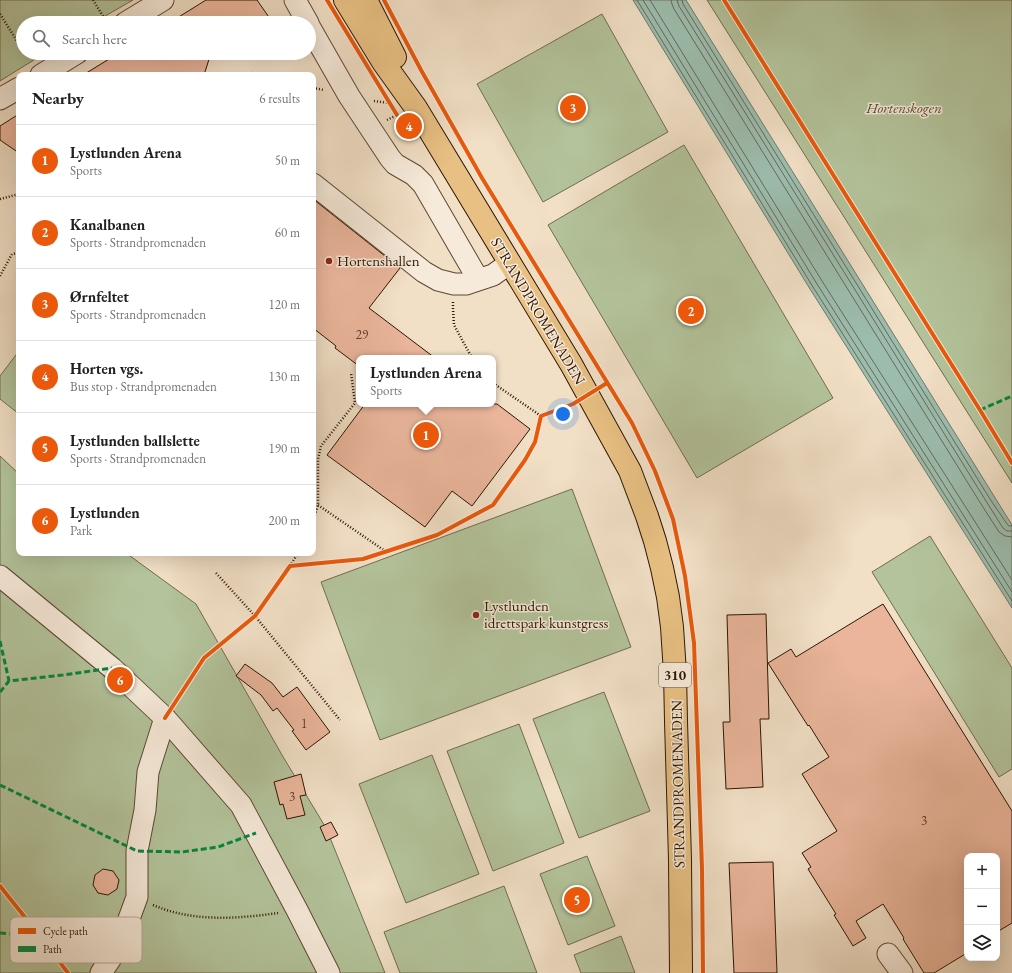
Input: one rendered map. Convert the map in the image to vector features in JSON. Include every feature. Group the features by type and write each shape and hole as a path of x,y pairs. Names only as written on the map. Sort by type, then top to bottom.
{"main road":[{"name":"STRANDPROMENADEN","path":"345,0 383,62 407,112 510,263 571,364 630,471 648,516 661,561 672,627 675,673 680,860 681,973"},
{"name":"STRANDPROMENADEN","path":"366,0 395,56 407,112"}],"street":[{"path":"137,16 163,0"},
{"path":"295,0 304,16"},
{"path":"316,38 349,96 390,158 395,164 414,174 422,184 478,279"},
{"path":"46,72 66,60"},
{"path":"0,99 16,90"},
{"path":"316,186 424,272 438,280 454,284 466,284 493,274 510,263"},
{"path":"0,576 112,668 165,718 241,805 329,973"},
{"path":"130,917 137,897 137,851 145,810 148,772 165,718"},
{"path":"888,954 902,973"},
{"path":"101,973 108,963"}],"path":[{"path":"93,0 103,16"},
{"path":"0,14 16,39"},
{"path":"386,97 407,112"},
{"path":"0,199 16,195"},
{"path":"0,276 12,254 16,253"},
{"path":"454,284 452,309 454,325 470,355"},
{"path":"316,511 318,505 318,459 321,446 355,403 351,372"},
{"path":"496,385 541,416"},
{"path":"541,416 548,414"},
{"path":"540,423 541,416"},
{"path":"318,505 385,551"},
{"path":"378,554 393,549"},
{"path":"286,572 296,556"},
{"path":"290,566 297,565"},
{"path":"216,573 255,616 340,720"},
{"path":"250,621 260,610"},
{"path":"137,897 164,909 193,916 232,917 297,910"}],"green space":[{"path":"0,0 133,0 105,16 16,16 16,60 34,60 0,81"},
{"name":"Hortenskogen","path":"707,0 1012,0 1012,483"},
{"path":"602,14 668,132 543,202 477,84"},
{"path":"684,145 833,398 697,478 548,225"},
{"path":"16,355 16,412 0,399 0,376"},
{"path":"0,456 16,471 16,556 130,556 196,604 282,755 326,828 385,973 0,973"},
{"name":"Lystlunden idrettspark kunstgress","path":"572,489 631,647 380,740 321,582"},
{"path":"930,536 1012,668 1012,769 999,777 872,572"},
{"path":"604,692 650,811 579,838 533,719"},
{"path":"519,724 564,843 493,871 447,751"},
{"path":"432,755 479,874 406,903 359,784"},
{"path":"587,856 615,926 568,945 540,874"},
{"path":"504,886 537,973 400,973 384,932"},
{"path":"621,936 635,973 581,973 574,955"}],"water":[{"path":"633,0 686,0 1012,525 1012,608 810,289"}],"building":[{"path":"206,0 257,0 268,16 180,16"},
{"path":"108,60 209,60 205,72 88,72"},
{"path":"16,116 16,151 0,140 0,126"},
{"path":"316,201 400,268 369,308 431,355 356,355 356,364 335,348 336,346 316,330"},
{"path":"497,404 530,429 472,506 452,491 425,527 327,455 363,407 496,407"},
{"path":"883,604 1012,811 1012,923 1000,930 1000,853 964,853 964,955 934,973 924,973 883,904 856,921 866,938 853,946 834,915 836,914 808,869 811,867 802,853 837,831 802,774 829,757 768,663 791,649 796,657"},
{"path":"766,614 769,719 760,719 763,787 726,789 723,722 730,722 727,615"},
{"path":"245,664 272,683 283,697 297,687 330,732 306,750 292,731 294,730 277,708 273,711 261,695 236,676"},
{"path":"301,774 306,795 300,796 305,815 287,819 283,804 280,805 274,782"},
{"path":"331,822 338,835 326,841 320,827"},
{"path":"773,862 777,973 734,973 729,863"},
{"path":"103,869 113,871 119,880 117,889 108,895 98,893 93,885 95,875"}],"marked path":[{"path":"980,410 1012,396"},
{"path":"0,641 9,681"},
{"path":"0,692 9,681 112,668"},
{"path":"0,785 137,851 182,852 218,847 256,833"},
{"path":"0,933 10,934"}],"cycle path":[{"path":"327,0 397,115"},
{"path":"384,0 421,70 482,178 632,423 655,471 673,519 685,576 694,643 702,869 703,973"},
{"path":"724,0 1012,463"},
{"path":"165,718 204,658 255,616 290,566 363,559 437,535 493,505 525,460 535,442 541,416 573,404 607,383"},
{"path":"0,886 25,917"},
{"path":"60,963 68,973"}],"place":[{"name":"Ørnfeltet","path":"573,108"},
{"name":"Horten vgs.","path":"409,126"},
{"name":"Hortenshallen","path":"329,261"},
{"name":"Kanalbanen","path":"691,311"},
{"name":"Lystlunden Arena","path":"426,435"},
{"name":"Lystlunden idrettspark kunstgress","path":"476,615"},
{"name":"Lystlunden","path":"120,680"},
{"name":"Lystlunden ballslette","path":"577,900"}]}
